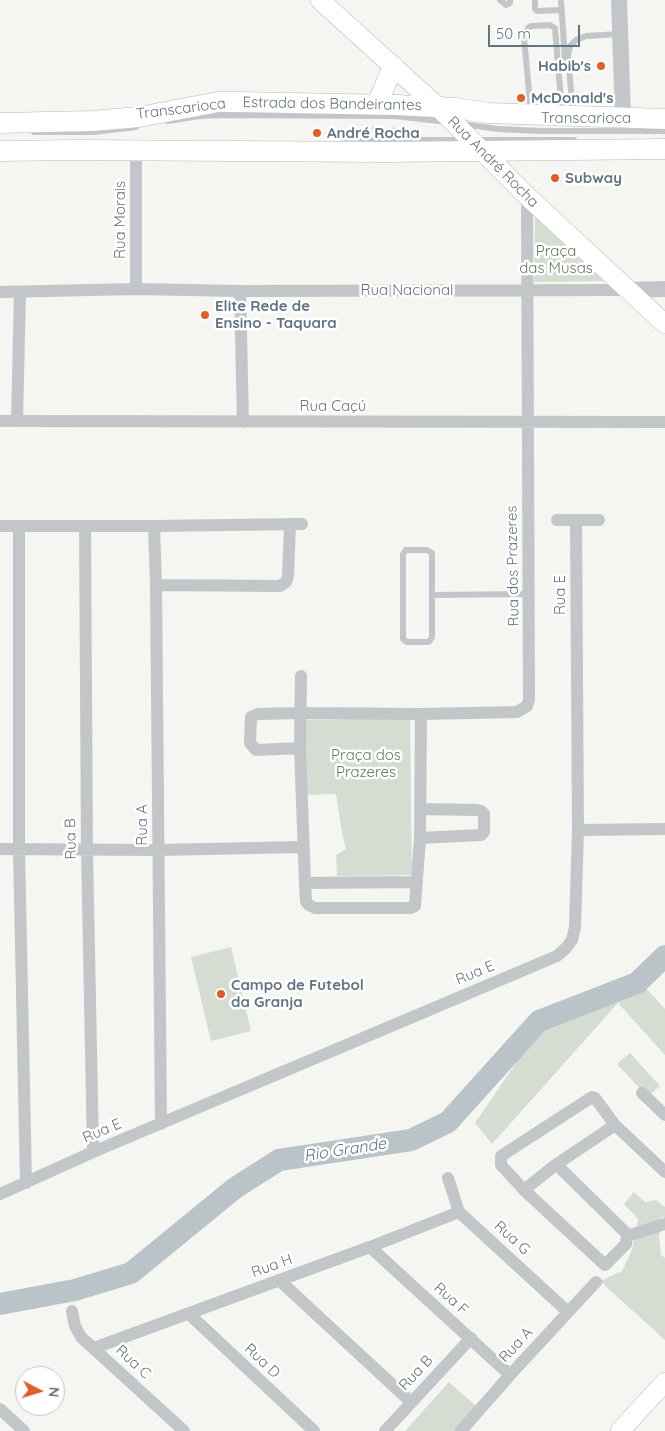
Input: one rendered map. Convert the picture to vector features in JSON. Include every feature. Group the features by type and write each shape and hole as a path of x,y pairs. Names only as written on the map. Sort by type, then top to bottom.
{"main road":[{"name":"Rua André Rocha","path":"320,0 438,107 526,196 665,324"},
{"path":"377,105 393,66"},
{"name":"Estrada dos Bandeirantes","path":"0,123 92,121 139,117 218,102 438,107 488,113 665,119"},
{"path":"0,151 477,145 665,149"},
{"path":"629,1428 665,1383"}],"street":[{"path":"619,0 623,118"},
{"name":"Rua Morais","path":"136,150 136,289"},
{"name":"Rua dos Prazeres","path":"300,748 256,750 250,743 250,722 254,715 517,712 526,706 530,694 530,594 526,196"},
{"name":"Rua Nacional","path":"0,292 136,289 240,291 665,289"},
{"path":"240,291 243,422"},
{"path":"17,421 20,292"},
{"name":"Rua Caçú","path":"0,421 665,422"},
{"path":"557,520 599,520"},
{"name":"Rua E","path":"0,1194 93,1152 557,956 566,948 572,940 575,926 578,830 576,520"},
{"path":"0,526 296,525 288,576 286,582 280,586 156,584"},
{"path":"19,526 19,849 26,1183"},
{"name":"Rua B","path":"86,526 87,850 93,1152"},
{"name":"Rua A","path":"154,526 161,1124"},
{"path":"301,676 300,748 306,902 315,908 411,908 415,906 420,838 420,714"},
{"path":"420,810 477,810 484,814 484,832 481,836 420,838"},
{"path":"578,830 664,830"},
{"path":"0,849 158,850 303,847"},
{"path":"305,883 417,882"},
{"path":"642,1093 665,1115"},
{"path":"557,1165 626,1232 626,1244 608,1264 603,1264 524,1190 501,1164 501,1156 592,1097 595,1098 615,1124 665,1172"},
{"path":"524,1190 615,1124"},
{"name":"Rua G","path":"448,1178 459,1212 568,1312"},
{"name":"Rua H","path":"94,1348 370,1247 459,1212"},
{"path":"627,1236 665,1224"},
{"name":"Rua F","path":"370,1247 510,1375"},
{"path":"279,1280 411,1402"},
{"name":"Rua A","path":"461,1431 596,1282"},
{"name":"Rua C","path":"72,1310 75,1326 81,1337 184,1431"},
{"name":"Rua D","path":"189,1314 314,1431"},
{"name":"Rua B","path":"385,1431 471,1338"},
{"path":"0,1409 24,1431"}],"lane":[{"path":"500,0 506,5 510,3 510,0"},
{"path":"535,0 535,9 537,11 561,10"},
{"path":"561,0 568,117"},
{"path":"531,115 525,33 531,26 550,25 555,28 568,117"},
{"path":"568,117 568,56 570,46 576,40 586,36 620,34"},
{"name":"Transcarioca","path":"164,122 200,116 222,115 364,116 413,117 486,128 540,131 665,131"},
{"name":"Transcarioca","path":"28,132 93,132 146,125"},
{"name":"Transcarioca","path":"335,143 384,140 477,145 586,140"},
{"path":"306,144 316,144"},
{"path":"406,550 427,550 432,553 432,595 431,641 404,641 402,639 403,554 406,550"},
{"path":"432,595 530,594"}],"path":[{"path":"372,128 395,129"}],"green space":[{"name":"Praça das Musas","path":"535,207 609,281 534,282"},
{"name":"Praça dos Prazeres","path":"410,718 412,875 337,876 336,855 346,849 336,794 303,795 302,720"},
{"name":"Campo de Futebol da Granja","path":"231,947 251,1031 211,1041 191,957"},
{"path":"644,986 665,1009 665,1055 618,1003"},
{"path":"609,999 618,1003 492,1144 475,1123 542,1025"},
{"path":"630,1053 660,1086 648,1097 617,1064"},
{"path":"634,1192 645,1202 656,1200 665,1207 665,1219 662,1216 659,1236 661,1255 665,1258 665,1340 600,1281 622,1271 632,1250 638,1219 624,1204"},
{"path":"449,1382 477,1407 456,1431 405,1431"}],"waterway":[{"name":"Rio Grande","path":"0,1304 75,1290 131,1273 235,1188 279,1160 411,1140 448,1122 539,1021 637,983 665,956"}],"place":[{"name":"Habib's","path":"601,66"},
{"name":"McDonald's","path":"521,98"},
{"name":"André Rocha","path":"317,133"},
{"name":"Subway","path":"555,178"},
{"name":"Elite Rede de Ensino - Taquara","path":"205,315"},
{"name":"Campo de Futebol da Granja","path":"221,994"}]}
